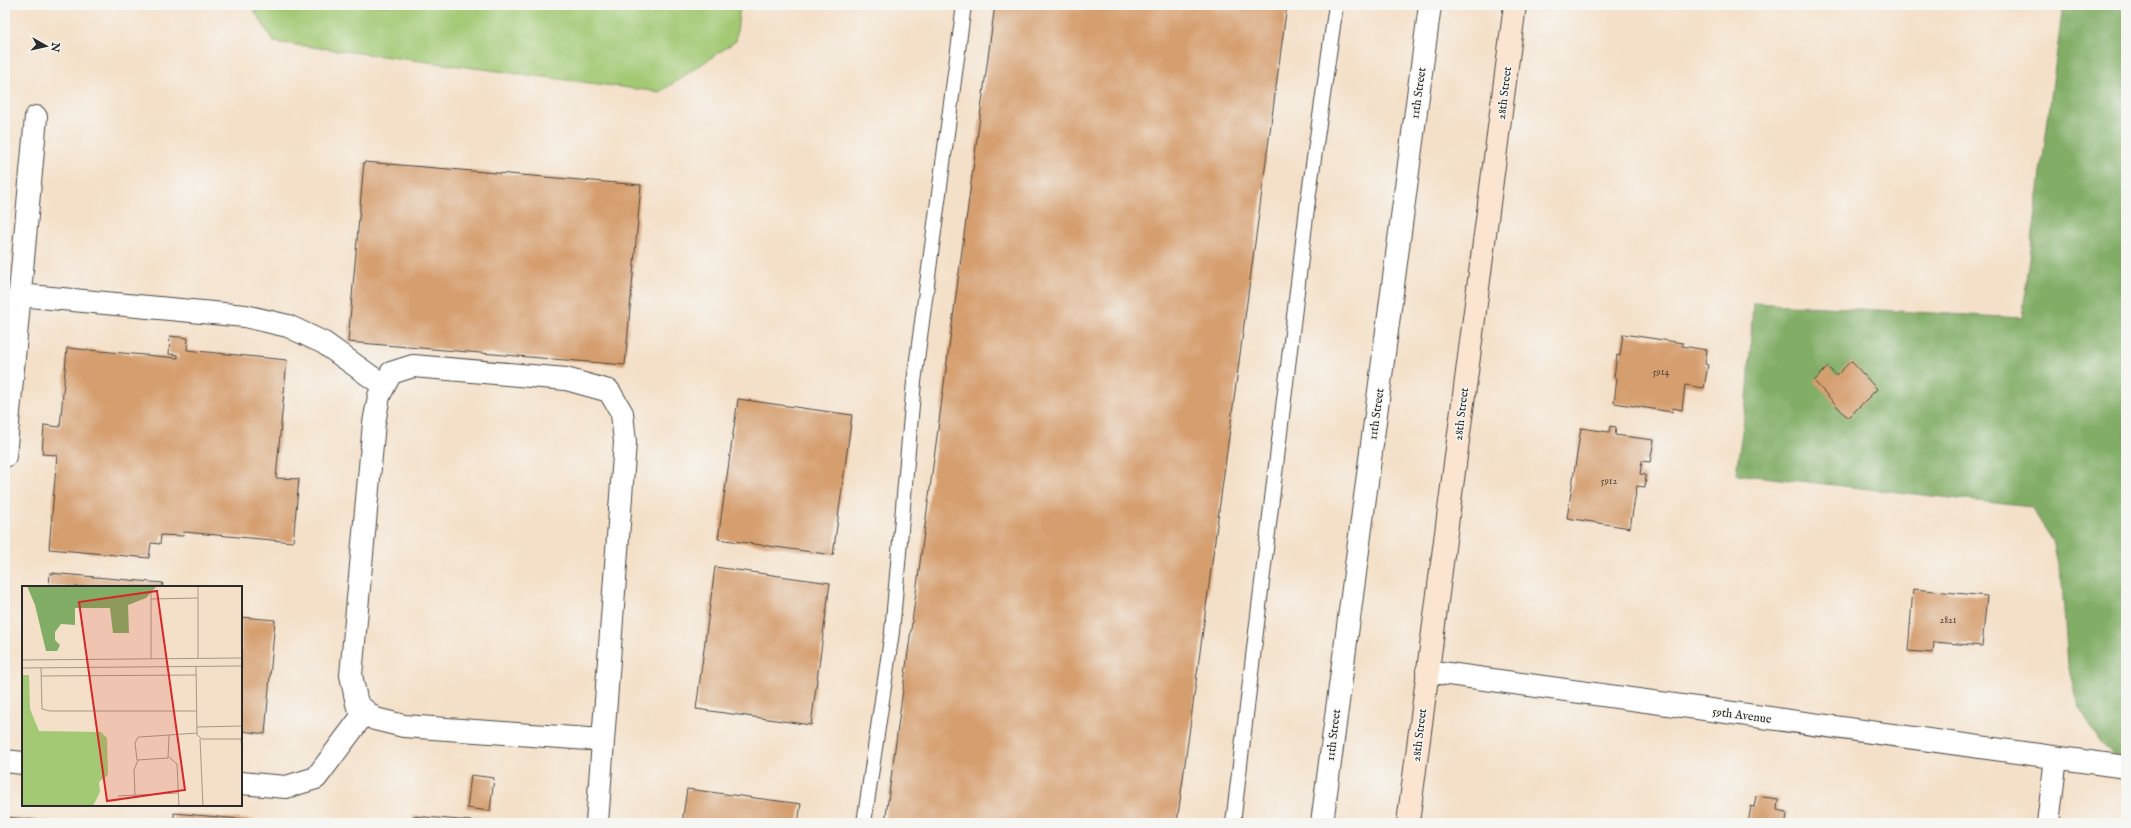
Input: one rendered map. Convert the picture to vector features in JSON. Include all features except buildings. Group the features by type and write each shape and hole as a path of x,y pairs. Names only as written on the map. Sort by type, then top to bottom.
{"main road":[{"name":"28th Street","path":"1408,823 1515,5"}],"street":[{"name":"11th Street","path":"1322,823 1430,5"},
{"path":"5,456 36,117"},
{"path":"19,295 245,316 281,324 324,344 384,386"},
{"path":"597,823 625,442 622,413 609,391 566,379 413,366 391,373 379,396 374,423 351,675 357,704 375,719 404,726 603,740"},
{"name":"59th Avenue","path":"1428,672 2126,767"},
{"path":"242,783 286,787 316,778 366,711"},
{"path":"2048,823 2056,758"},
{"path":"5,761 22,763"}],"lane":[{"path":"864,823 892,632 914,382 964,5"},
{"path":"1233,823 1307,208 1336,5"}],"green space":[{"path":"251,5 740,5 736,41 660,92 274,42"},
{"path":"2063,5 2126,5 2126,767 2100,742 2078,705 2068,665 2062,583 2053,541 2031,507 1736,474 1748,389 1753,303 2022,318"}]}
